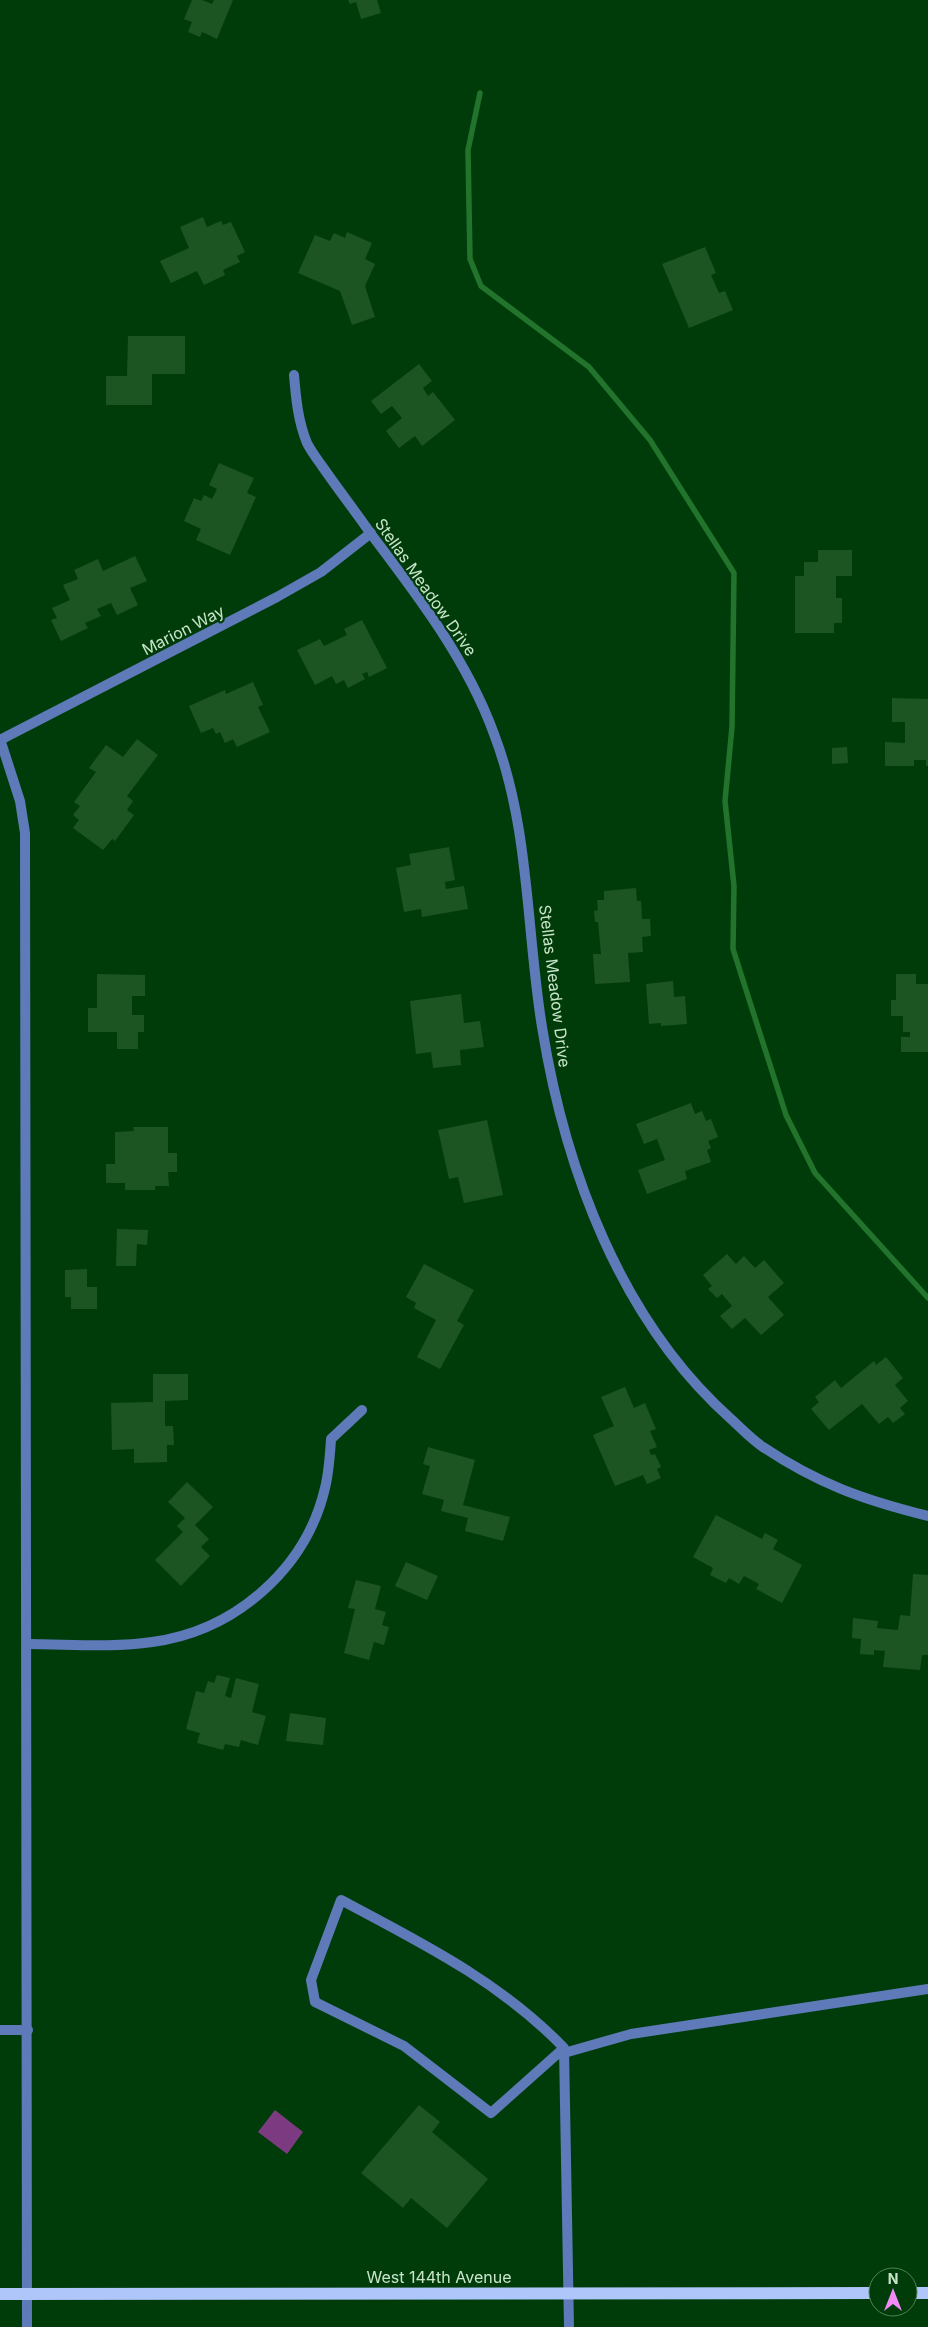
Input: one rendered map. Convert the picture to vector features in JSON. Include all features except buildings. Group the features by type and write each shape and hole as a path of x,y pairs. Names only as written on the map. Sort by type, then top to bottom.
{"main road":[{"name":"West 144th Avenue","path":"0,2294 868,2293"}],"street":[{"name":"Stellas Meadow Drive","path":"294,375 298,414 308,446 427,609 463,665 494,733 511,786 526,869 542,1026 552,1082 575,1165 589,1204 643,1313 691,1380 760,1445 816,1479 838,1489 872,1502 928,1516"},
{"name":"Marion Way","path":"0,740 278,597 321,572 371,533"},
{"path":"0,740 20,800 26,833 27,2327"},
{"path":"27,1644 152,1642 200,1630 243,1607 268,1586 295,1555 318,1512 328,1472 331,1439 362,1410"},
{"path":"569,2327 564,2050 538,2021 456,1962 341,1900 311,1980 315,2002 404,2046 491,2113 564,2050 631,2034 928,1989"},
{"path":"0,2030 28,2030"}],"shaded area":[{"path":"275,2110 303,2132 287,2154 258,2132"}],"waterway":[{"path":"480,93 468,150 470,259 481,286 589,367 650,440 734,573 732,727 725,801 734,886 733,949 786,1115 815,1173 928,1298"}]}
